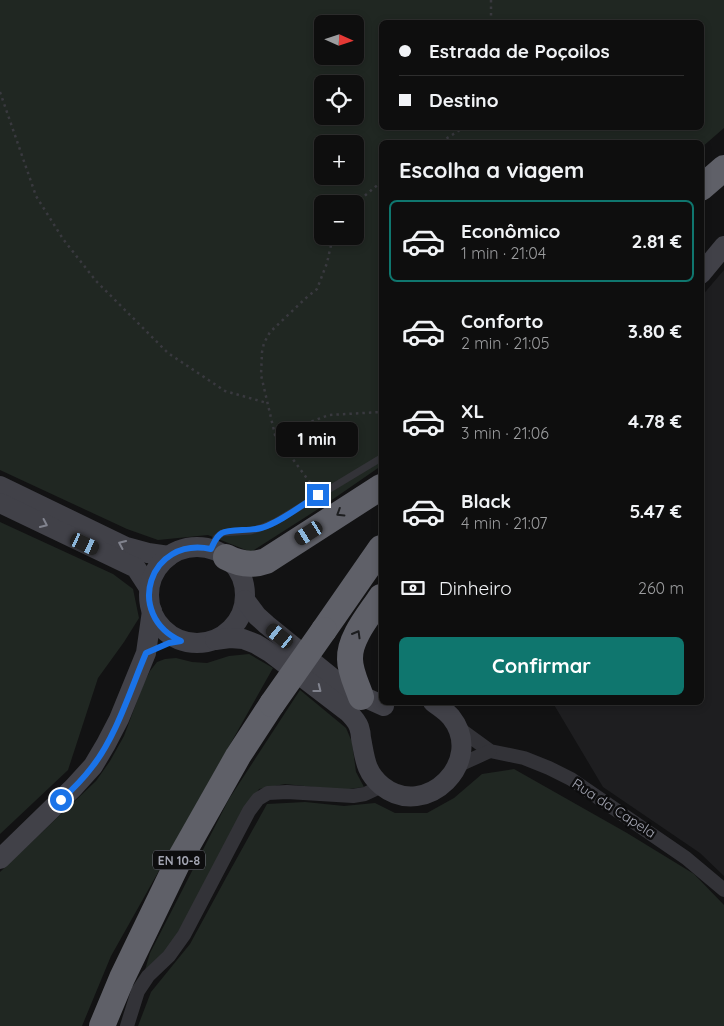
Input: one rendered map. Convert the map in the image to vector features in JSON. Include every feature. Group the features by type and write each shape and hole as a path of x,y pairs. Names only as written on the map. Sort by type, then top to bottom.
{"highway":[{"path":"704,167 724,150"},
{"path":"704,185 724,168"},
{"path":"219,553 242,564 260,563 379,488"},
{"path":"324,630 379,551"},
{"path":"324,630 379,567"},
{"path":"379,600 351,645 350,658 351,670 379,702"},
{"name":"EN 10-8","path":"102,1026 122,978 178,862 238,756 324,630"}],"main road":[{"path":"704,270 724,246"},
{"path":"0,486 126,547 169,556"},
{"path":"0,503 136,568 150,588"},
{"path":"216,640 230,630 240,616 245,600 244,584 241,576 232,562 219,553 194,547 169,556 156,570 150,588 149,596 152,611 160,626 173,637 188,643 202,643 230,638 244,639 271,653 348,712 359,727 365,761 372,775 382,786 395,793 410,796 438,789 449,779 457,766 461,753 457,727 452,718 440,705"},
{"path":"245,600 257,616 267,625 346,689 379,702 366,731 363,746"},
{"path":"0,859 93,766 118,719 146,653 152,611"},
{"path":"146,653 169,643 181,641"}],"street":[{"name":"Rua da Capela","path":"457,727 490,751 524,758 571,779 686,858 724,890"},
{"path":"457,766 490,751"},
{"path":"127,1026 138,991 148,976 169,956 184,935 249,810 258,799 268,793 287,792 354,796 365,794 382,786"}],"lane":[{"path":"219,553 216,538 222,533 251,530 275,522 379,459"}],"path":[{"path":"491,0 491,20"},
{"path":"0,92 36,196 63,239 96,281 168,353 225,391 267,403"},
{"path":"444,140 460,130"},
{"path":"364,196 379,184"},
{"path":"318,495 275,435 261,375 262,352 270,332 317,289 327,263 331,245"},
{"path":"275,435 329,415 379,412"}],"shaded area":[{"path":"0,0 724,0 724,128 704,145 704,140 379,140 379,467 251,552 208,535 158,540 127,529 0,470"},
{"path":"724,270 724,876 700,853 603,787 554,705 704,705 704,293"},
{"path":"0,522 113,574 133,589 139,618 98,678 68,770 0,834"},
{"path":"249,654 273,668 111,956 82,1026 0,1026 0,872 96,781 124,736 143,685 157,662 176,658 207,663 229,656"},
{"path":"300,690 346,728 352,742 356,772 364,787 342,790 285,784 259,789 170,946 145,970 150,953 229,799"},
{"path":"514,769 627,833 694,874 724,905 724,1026 138,1026 151,992 190,944 267,804 305,802 344,806 375,803 395,813 427,813 454,798 482,774"}],"route":[{"path":"61,800 93,766 106,744 146,653 169,643 181,641 160,626 155,619 150,604 149,596 152,578 162,562 169,556 185,549 194,547 211,549 216,538 222,533 251,530 275,522 318,495"}]}
